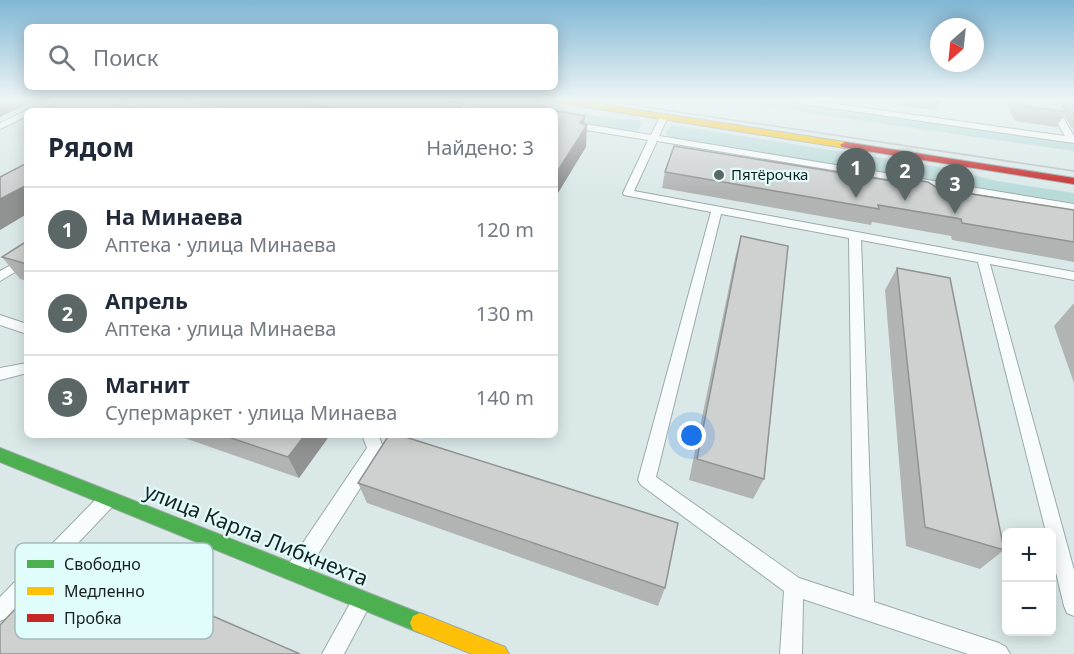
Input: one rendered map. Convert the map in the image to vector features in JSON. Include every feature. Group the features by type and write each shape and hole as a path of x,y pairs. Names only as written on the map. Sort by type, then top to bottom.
{"main road":[{"path":"751,131 1074,181"},
{"name":"улица Карла Либкнехта","path":"0,455 498,654"}],"lane":[{"path":"605,131 1074,207"},
{"path":"658,131 628,193 1074,276"},
{"path":"1010,131 1072,139"},
{"path":"717,209 647,480 794,586 999,654"},
{"path":"855,235 864,609"},
{"path":"983,259 1074,606"},
{"path":"0,277 24,262"},
{"path":"0,320 24,328"},
{"path":"0,374 24,369"},
{"path":"294,573 376,449 371,438"},
{"path":"64,543 108,498"},
{"path":"791,654 794,586"},
{"path":"2,607 15,594"},
{"path":"333,654 362,600"}],"shaded area":[{"path":"618,131 638,131 633,133"},
{"path":"666,131 707,131 939,167 997,181 1074,193 1074,203 667,137"},
{"path":"931,131 998,131 1074,141 1074,151"}],"building":[{"path":"558,131 583,131 558,170"},
{"path":"674,146 892,181 899,177 928,182 939,189 1074,210 1074,242 962,223 961,219 878,205 879,209 665,172"},
{"path":"24,165 24,187 0,199 0,177"},
{"path":"741,236 788,246 764,479 697,459"},
{"path":"24,243 24,263 2,257"},
{"path":"897,268 950,278 1002,549 925,527"},
{"path":"231,438 303,438 288,457"},
{"path":"387,438 409,438 678,523 665,588 358,483"},
{"path":"15,609 15,639 213,639 213,616 300,654 0,654 0,625"}],"tram line":[{"path":"803,131 1074,171"}],"traffic: fast":[{"path":"0,455 420,623"}],"traffic: slow":[{"path":"752,131 845,145"},
{"path":"420,623 498,654"}],"traffic: jam":[{"path":"845,145 1074,181"}],"place":[{"name":"Пятёрочка","path":"719,175"},
{"name":"На Минаева","path":"856,198"},
{"name":"Апрель","path":"905,201"},
{"name":"Магнит","path":"955,214"}]}
